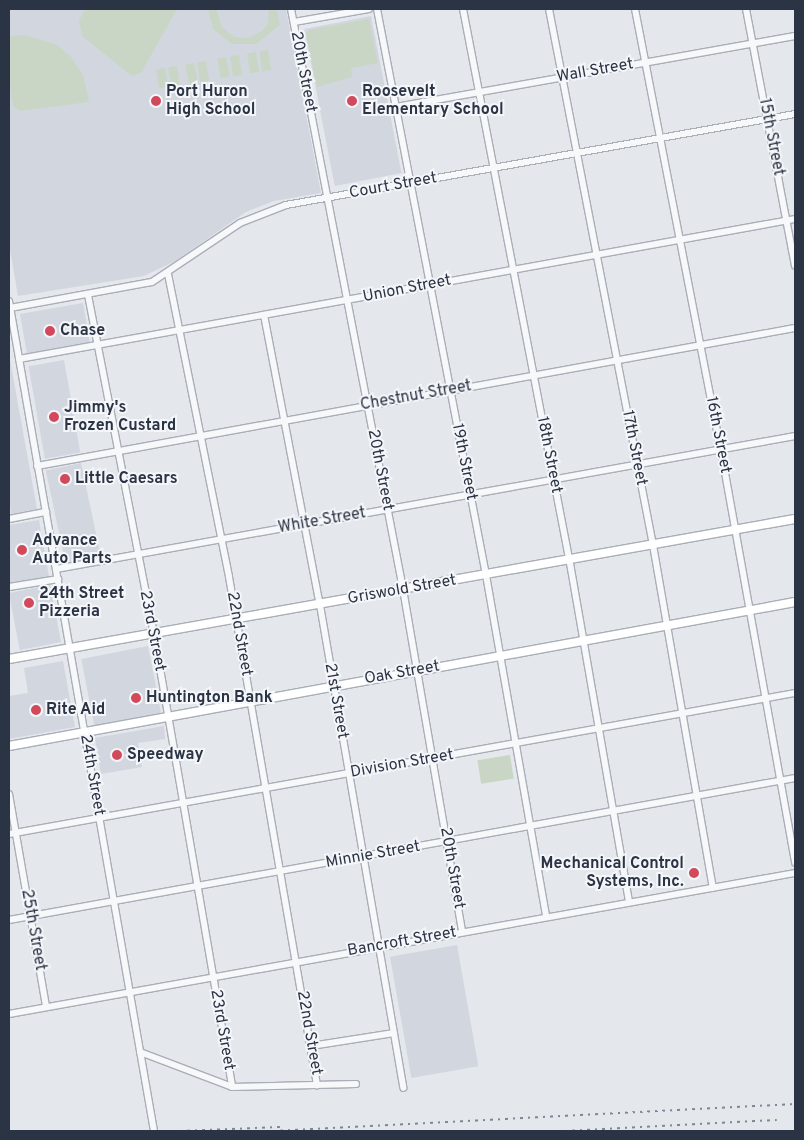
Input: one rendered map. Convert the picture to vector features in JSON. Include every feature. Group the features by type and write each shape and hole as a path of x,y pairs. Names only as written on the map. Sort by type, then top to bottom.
{"main road":[{"name":"Griswold Street","path":"9,659 795,520"},
{"name":"Oak Street","path":"9,746 795,602"}],"street":[{"name":"20th Street","path":"291,9 403,589 462,932"},
{"path":"294,22 369,9"},
{"name":"19th Street","path":"377,9 486,575 546,917"},
{"name":"18th Street","path":"463,9 584,640 629,902"},
{"name":"17th Street","path":"549,9 653,545 713,888"},
{"name":"16th Street","path":"635,9 736,530 795,863"},
{"name":"15th Street","path":"746,9 795,265"},
{"name":"Wall Street","path":"396,107 795,36"},
{"name":"Court Street","path":"9,305 140,286 168,274 251,218 286,205 795,114"},
{"name":"Union Street","path":"19,359 795,219"},
{"name":"22nd Street","path":"168,274 236,619 318,1085"},
{"name":"23rd Street","path":"88,295 168,716 232,1087"},
{"name":"24th Street","path":"9,305 71,649 154,1131"},
{"name":"21st Street","path":"264,315 320,605 403,1088"},
{"name":"Chestnut Street","path":"37,466 795,328"},
{"name":"White Street","path":"56,569 795,436"},
{"path":"9,519 46,512"},
{"path":"9,588 58,579"},
{"name":"Division Street","path":"12,834 795,693"},
{"name":"Minnie Street","path":"9,920 795,778"},
{"name":"25th Street","path":"9,794 12,834 30,916 46,1007"},
{"name":"Bancroft Street","path":"9,1014 795,873"},
{"path":"311,1046 394,1033"},
{"path":"140,1052 232,1087 356,1084"}],"shaded area":[{"name":"Port Huron High School","path":"9,9 286,9 321,193 274,201 246,212 175,261 144,276 18,296 9,244"},
{"name":"Roosevelt Elementary School","path":"371,16 402,173 335,186 304,29"},
{"path":"83,303 90,343 27,354 20,314"},
{"path":"9,354 37,509 11,514 9,494"},
{"path":"64,360 80,453 45,459 29,366"},
{"path":"81,463 101,556 66,563 46,470"},
{"path":"39,520 49,577 9,583 9,525"},
{"path":"50,585 61,642 20,650 9,593"},
{"path":"148,646 161,713 94,726 81,659"},
{"path":"63,661 75,727 9,739 9,696 28,693 24,668"},
{"path":"164,726 165,739 138,743 142,767 101,774 95,738"},
{"path":"457,945 478,1066 411,1078 390,957"}],"green space":[{"path":"85,9 177,9 141,73 132,76 82,36 79,21"},
{"path":"208,9 216,9 222,27 234,37 248,38 262,31 268,24 269,9 277,9 280,25 256,44 232,44 213,29"},
{"path":"369,19 378,63 351,68 352,77 317,87 306,34 309,30"},
{"path":"25,35 57,45 71,57 83,75 89,102 20,111 13,106 9,79 9,36"},
{"path":"268,50 271,70 262,71 259,51"},
{"path":"256,52 259,72 250,73 247,53"},
{"path":"239,55 242,75 233,76 230,56"},
{"path":"226,57 230,77 221,78 217,59"},
{"path":"206,61 209,81 200,82 197,62"},
{"path":"194,63 198,83 189,84 185,65"},
{"path":"177,66 180,85 171,86 168,67"},
{"path":"165,68 168,87 159,88 156,69"},
{"path":"510,755 514,779 481,784 477,760"}],"railway":[{"path":"273,1131 795,1104"},
{"path":"565,1131 777,1120"},
{"path":"180,1131 280,1127"}],"place":[{"name":"Port Huron High School","path":"156,101"},
{"name":"Roosevelt Elementary School","path":"352,101"},
{"name":"Chase","path":"50,331"},
{"name":"Jimmy's Frozen Custard","path":"54,417"},
{"name":"Little Caesars","path":"65,479"},
{"name":"Advance Auto Parts","path":"22,550"},
{"name":"24th Street Pizzeria","path":"29,603"},
{"name":"Huntington Bank","path":"136,698"},
{"name":"Rite Aid","path":"36,710"},
{"name":"Speedway","path":"117,755"},
{"name":"Mechanical Control Systems, Inc.","path":"694,873"}]}
